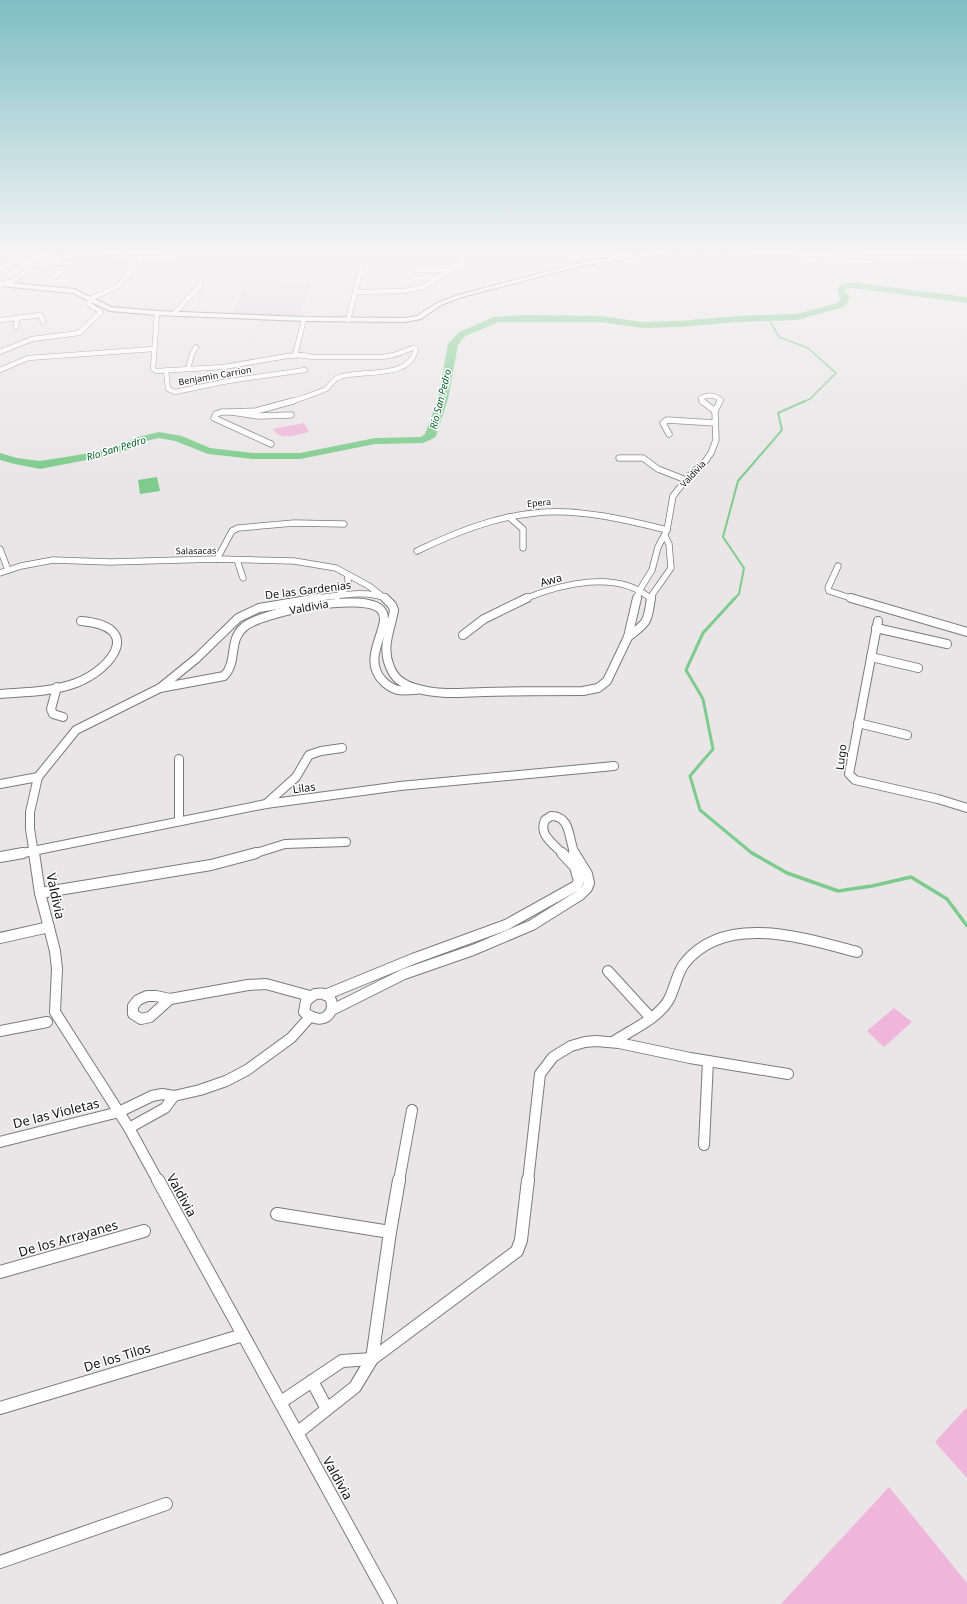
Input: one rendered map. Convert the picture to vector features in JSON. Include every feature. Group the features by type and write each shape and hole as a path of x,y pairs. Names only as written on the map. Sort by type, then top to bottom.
{"street":[{"path":"0,352 32,339 74,334 83,331 90,324"},
{"name":"Benjamin Carrion","path":"157,324 153,369 166,374 168,389 172,392 228,381 305,370"},
{"path":"298,355 303,324"},
{"path":"188,369 192,354 196,347"},
{"path":"271,444 214,418 216,414 222,412 256,411 288,403 327,388 334,379 341,376 393,370 409,362 417,352 416,349 412,348 394,355 382,357 313,357 298,355"},
{"path":"0,370 28,358 154,349"},
{"path":"166,374 188,369 224,367 298,355 337,353"},
{"path":"166,374 234,370"},
{"name":"Valdivia","path":"160,688 224,676 231,669 233,645 238,633 253,621 285,611 332,603 370,604 377,607 384,614 385,628 373,658 377,675 387,685 398,690 445,692 583,691 598,688 607,681 628,637 640,591 652,570 658,547 666,533 673,496 686,480 704,463 711,452 716,440 715,411"},
{"path":"232,412 258,416 291,415"},
{"path":"669,434 664,423 667,420 715,423"},
{"path":"619,458 643,458 658,470 686,480"},
{"name":"Epera","path":"417,551 466,529 509,517 546,511 582,512 624,519 666,533"},
{"path":"509,517 523,528 523,548"},
{"path":"217,559 232,531 238,528 294,523 344,524"},
{"name":"Valdivia","path":"628,637 643,626 648,619 652,595 671,568 669,544 666,533"},
{"path":"0,549 8,570"},
{"name":"Salasacas","path":"0,573 34,563 53,560 110,562 217,559 300,562 336,568 369,586 384,598"},
{"path":"237,560 243,578"},
{"path":"838,566 828,588 829,591 967,632"},
{"path":"332,603 348,586 348,575"},
{"name":"Awa","path":"463,635 481,620 527,598 566,585 587,582 611,583 640,591 651,599"},
{"name":"De las Gardenias","path":"38,777 76,730 88,722 160,688 197,658 244,614 259,608 273,605 338,596 364,595 384,598"},
{"path":"384,598 394,607 394,611 385,628 386,661 390,670 397,679 419,690"},
{"path":"0,694 57,687 92,676 106,666 115,653 118,644 116,636 110,628 100,623 81,621"},
{"name":"Lugo","path":"947,644 877,625 848,772 852,778 938,799 967,808"},
{"path":"871,656 918,668"},
{"path":"57,687 51,709 53,714 63,717"},
{"path":"858,723 907,735"},
{"path":"266,804 296,777 309,755 317,752 342,748"},
{"path":"179,759 179,821"},
{"name":"Lilas","path":"0,857 33,849 266,804 400,786 614,766"},
{"path":"0,784 38,777"},
{"name":"Valdivia","path":"38,777 30,812 30,829 40,893 55,951 57,969 56,1012 129,1128 391,1604"},
{"path":"325,995 413,959 506,925 576,886 579,881 575,867 545,836 542,830 546,819 551,816 559,817 565,822 572,849 589,877 589,884 585,891 571,901 524,928 457,956 416,969 379,985 332,1010"},
{"path":"40,893 211,866 277,846 297,843 346,842"},
{"path":"0,938 49,927"},
{"path":"613,1042 650,1017 666,1003 684,965 696,951 710,942 724,936 763,933 805,939 857,952"},
{"path":"608,970 650,1017"},
{"path":"170,999 248,985 266,984 310,996 319,994 325,995 330,998 333,1004 329,1015 323,1019 316,1020 309,1018 304,1012 304,1003 310,996"},
{"path":"129,1128 165,1108 174,1096 226,1081 247,1070 291,1038 309,1018"},
{"path":"0,1031 47,1022"},
{"path":"297,1433 355,1387 372,1359 517,1251 521,1240 540,1074 552,1057 570,1046 587,1042 613,1042 708,1061 788,1074"},
{"path":"704,1145 708,1061"},
{"name":"De las Violetas","path":"0,1142 119,1112 152,1096 162,1094 174,1096"},
{"path":"372,1359 390,1232 412,1110"},
{"path":"277,1214 390,1232"},
{"name":"De los Arrayanes","path":"0,1272 144,1231"},
{"name":"De los Tilos","path":"0,1408 243,1335"},
{"path":"281,1402 342,1361 372,1359"},
{"path":"312,1381 328,1409"},
{"path":"0,1562 166,1504"}],"shaded area":[{"path":"304,423 309,432 285,436 276,433 273,429"},
{"path":"157,477 160,491 140,494 138,480"},
{"path":"894,1008 912,1022 884,1047 867,1031"},
{"path":"967,1407 967,1478 935,1442"},
{"path":"889,1487 967,1583 967,1604 781,1604"}],"waterway":[{"name":"Río San Pedro","path":"0,456 15,461 40,465 98,455 123,448 142,439 159,435 178,438 208,451 253,456 300,456 375,441 423,440 430,436 443,399 453,344 462,334 486,324"},
{"name":"Río San Pedro","path":"634,324 681,324"},
{"path":"771,324 779,337 808,348 836,373 810,399 803,402"},
{"path":"735,598 739,594 744,568 723,537 738,481 782,430 778,413 805,401"},
{"path":"735,598 703,633 686,670 703,699 713,749 690,776 700,810 753,854"},
{"path":"752,853 787,873 838,891 872,886 911,877 947,899 967,926"}]}
